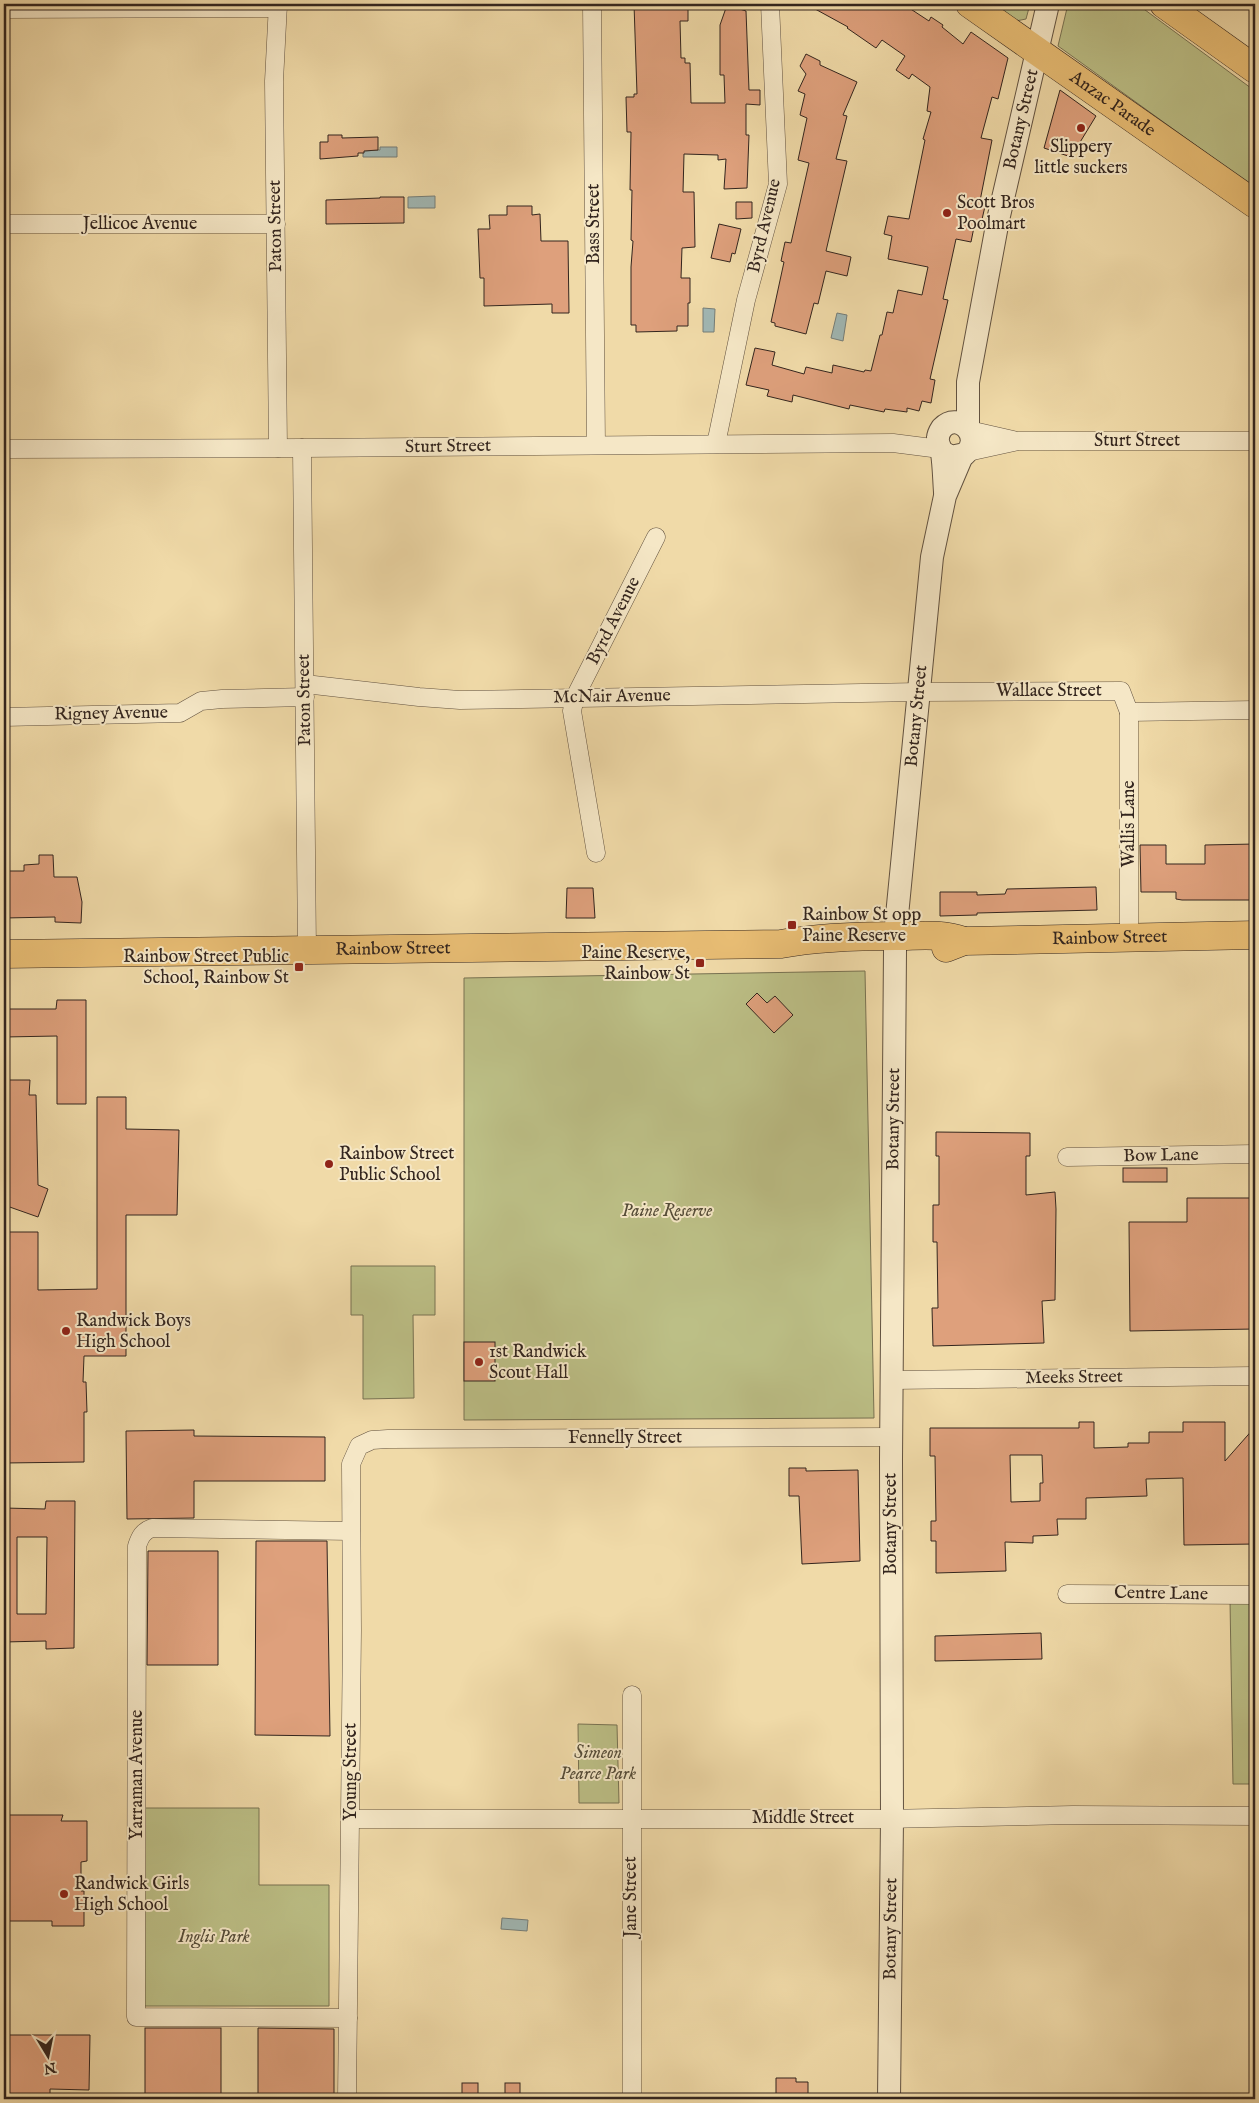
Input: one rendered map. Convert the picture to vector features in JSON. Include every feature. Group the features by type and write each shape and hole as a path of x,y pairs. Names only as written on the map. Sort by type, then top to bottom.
{"main road":[{"name":"Anzac Parade","path":"970,4 1255,204"},
{"path":"1164,4 1255,69"},
{"name":"Rainbow Street","path":"4,954 781,944 814,938 895,943 945,949 964,941 1255,935"}],"street":[{"name":"Bass Street","path":"592,4 596,445"},
{"name":"Byrd Avenue","path":"716,444 746,300 778,184 770,4"},
{"name":"Botany Street","path":"889,2099 892,1819 891,1437 895,943 932,557 945,496 949,444 968,382 998,220 1048,4"},
{"path":"4,9 278,6"},
{"name":"Paton Street","path":"278,6 274,81 278,448"},
{"name":"Jellicoe Avenue","path":"4,224 276,224"},
{"name":"Botany Street","path":"968,382 969,429"},
{"path":"949,444 954,422 960,423 969,429"},
{"name":"Sturt Street","path":"969,429 1018,441"},
{"name":"Sturt Street","path":"4,449 949,444 1018,441 1255,441"},
{"name":"Paton Street","path":"302,448 307,951"},
{"name":"Byrd Avenue","path":"596,853 572,711 575,697 656,537"},
{"name":"McNair Avenue","path":"305,691 460,700 919,692"},
{"name":"Rigney Avenue","path":"4,717 180,713 202,701 305,691"},
{"name":"Wallace Street","path":"919,692 1121,691 1129,712"},
{"path":"1129,712 1255,710"},
{"name":"Wallis Lane","path":"1129,712 1129,937"},
{"name":"Bow Lane","path":"1067,1157 1255,1154"},
{"name":"Meeks Street","path":"892,1380 1255,1376"},
{"name":"Fennelly Street","path":"359,1446 372,1440 388,1439 891,1437"},
{"name":"Young Street","path":"347,2099 351,1464 359,1446"},
{"name":"Yarraman Avenue","path":"348,2018 136,2018 137,1546 140,1536 152,1528 351,1531"},
{"name":"Centre Lane","path":"1067,1594 1255,1595"},
{"name":"Jane Street","path":"632,1695 630,1818 632,2099"},
{"name":"Middle Street","path":"350,1819 892,1819 1073,1815 1255,1816"}],"green space":[{"path":"991,4 1030,4 1026,19 1016,21"},
{"path":"1068,4 1137,4 1255,91 1255,188 1058,46"},
{"name":"Paine Reserve","path":"865,971 874,1418 464,1420 464,978"},
{"path":"351,1266 435,1266 435,1315 413,1315 414,1398 363,1399 363,1315 351,1315"},
{"path":"1230,1600 1255,1600 1255,1784 1233,1784"},
{"name":"Simeon Pearce Park","path":"578,1724 617,1725 619,1803 579,1803"},
{"name":"Inglis Park","path":"144,1808 259,1808 259,1885 329,1885 329,2006 144,2006"}],"water":[{"path":"380,147 397,147 397,157 363,157 363,151 380,150"},
{"path":"435,196 435,208 408,208 408,197"},
{"path":"703,308 715,309 714,332 703,332"},
{"path":"837,313 847,315 843,341 831,338"},
{"path":"502,1918 528,1920 527,1931 501,1929"}],"building":[{"path":"634,4 688,4 688,21 680,21 681,58 685,58 685,63 690,63 691,103 725,103 724,75 720,75 720,25 727,5 746,11 749,90 760,90 760,105 746,104 746,135 749,135 747,188 724,189 726,159 718,160 718,155 684,154 683,192 694,192 695,247 682,248 681,278 690,278 690,303 688,303 688,326 677,326 677,331 636,332 636,325 631,325 633,241 631,240 632,190 630,190 631,132 627,132 626,97 634,97 634,94 637,94"},
{"path":"806,4 903,4 929,21 931,17 943,25 942,27 963,44 971,32 1008,58 998,99 992,97 981,138 992,140 980,201 986,202 980,228 974,227 971,242 956,239 943,299 948,300 930,379 935,380 931,403 922,401 919,411 907,408 907,412 885,409 884,412 850,405 849,409 793,395 792,402 767,396 769,390 746,385 755,348 775,352 772,365 804,374 806,367 832,373 833,365 864,372 865,370 871,371 887,312 893,313 898,290 922,295 928,267 888,259 892,236 884,234 888,216 909,219 925,140 923,139 931,112 927,111 930,87 912,74 909,79 896,70 905,56 882,40 876,48 848,27"},
{"path":"806,54 820,61 820,65 857,82 843,115 847,116 836,159 847,161 826,251 851,257 847,276 826,271 818,304 814,303 806,334 775,326 775,323 771,322 784,262 781,261 785,242 791,243 809,163 798,160 807,118 800,115 805,94 798,91 806,74 800,66"},
{"path":"1060,90 1096,116 1071,157 1044,148"},
{"path":"328,135 342,135 342,138 378,137 378,150 364,151 364,153 358,153 358,156 320,159 320,142 328,142"},
{"path":"404,197 404,223 326,224 326,200"},
{"path":"736,202 752,202 752,218 736,219"},
{"path":"507,206 532,206 532,215 540,214 541,241 568,241 569,313 552,313 552,304 484,306 484,278 480,278 478,229 490,229 489,215 507,215"},
{"path":"719,224 741,229 735,254 732,253 730,262 711,258"},
{"path":"1255,844 1255,900 1182,900 1176,899 1176,892 1141,892 1140,845 1166,845 1166,864 1205,864 1205,845"},
{"path":"39,855 53,855 54,877 77,877 82,902 81,923 55,922 55,917 4,918 4,871 24,871 24,865 39,864"},
{"path":"1096,887 1097,910 977,913 977,915 940,916 940,892 977,892 977,895 1005,894 1007,889"},
{"path":"567,888 593,888 595,918 566,918"},
{"path":"757,993 767,1003 775,996 793,1015 774,1033 746,1004"},
{"path":"57,1000 86,1000 86,1104 57,1104 57,1036 4,1037 4,1009 56,1009"},
{"path":"4,1080 30,1080 29,1095 36,1095 38,1185 48,1189 38,1217 4,1205"},
{"path":"97,1097 126,1097 126,1129 179,1130 177,1215 126,1215 126,1356 84,1356 83,1382 86,1382 87,1412 84,1412 84,1462 4,1463 4,1232 38,1232 38,1290 97,1289"},
{"path":"936,1132 1030,1133 1030,1156 1026,1156 1026,1195 1055,1192 1055,1300 1042,1301 1044,1343 933,1346 932,1308 938,1308 937,1242 933,1242 933,1205 939,1205 939,1156 936,1156"},
{"path":"1123,1168 1167,1168 1167,1182 1123,1182"},
{"path":"1187,1198 1255,1198 1255,1329 1130,1331 1129,1222 1187,1222"},
{"name":"1st Randwick Scout Hall","path":"464,1342 495,1342 495,1381 464,1381"},
{"path":"1079,1422 1094,1422 1094,1448 1128,1447 1128,1443 1149,1443 1149,1432 1183,1432 1183,1422 1225,1422 1225,1461 1255,1427 1255,1544 1184,1545 1183,1478 1146,1479 1147,1496 1086,1498 1086,1519 1057,1519 1058,1535 1033,1536 1033,1543 1005,1542 1006,1571 936,1573 936,1541 931,1541 931,1521 936,1521 935,1456 930,1456 930,1428 1079,1428","holes":["1010,1455 1042,1455 1043,1483 1040,1483 1040,1501 1011,1502"]},
{"path":"194,1430 194,1436 325,1437 325,1481 194,1481 194,1518 127,1519 126,1431"},
{"path":"789,1468 806,1468 806,1471 858,1470 860,1561 802,1564 799,1496 789,1496"},
{"path":"46,1501 75,1501 74,1648 46,1649 46,1641 4,1642 4,1508 45,1509","holes":["17,1537 47,1537 46,1614 17,1614"]},
{"path":"256,1541 327,1541 330,1736 255,1735"},
{"path":"148,1551 218,1551 218,1665 147,1665"},
{"path":"1041,1633 1042,1659 935,1661 935,1636"},
{"path":"7,1815 63,1815 61,1821 87,1821 87,1861 81,1862 81,1891 84,1891 84,1926 52,1926 52,1921 4,1921 4,1822 7,1822"},
{"path":"145,2028 221,2028 221,2099 145,2099"},
{"path":"258,2028 334,2029 334,2099 258,2099"},
{"path":"4,2035 90,2035 89,2090 50,2089 50,2099 4,2099"},
{"path":"776,2078 796,2078 796,2082 808,2082 808,2099 776,2099"},
{"path":"462,2083 478,2083 478,2099 462,2099"},
{"path":"505,2083 520,2083 520,2099 505,2099"}],"place":[{"name":"Slippery little suckers","path":"1081,128"},
{"name":"Scott Bros Poolmart","path":"947,213"},
{"name":"Rainbow St opp Paine Reserve","path":"792,925"},
{"name":"Paine Reserve, Rainbow St","path":"700,963"},
{"name":"Rainbow Street Public School, Rainbow St","path":"299,967"},
{"name":"Rainbow Street Public School","path":"329,1164"},
{"name":"Randwick Boys High School","path":"66,1331"},
{"name":"1st Randwick Scout Hall","path":"479,1362"},
{"name":"Randwick Girls High School","path":"64,1894"}]}
